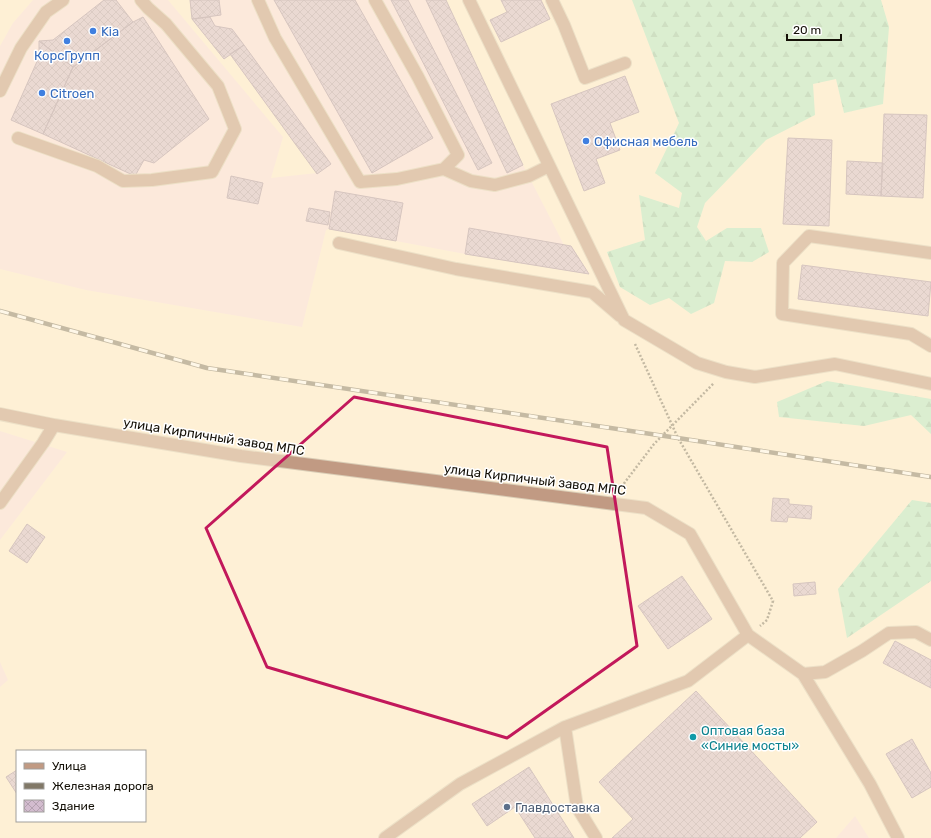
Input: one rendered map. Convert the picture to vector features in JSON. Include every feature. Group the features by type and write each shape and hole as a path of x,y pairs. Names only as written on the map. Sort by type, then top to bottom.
{"street":[{"path":"0,91 21,48 46,12 63,0"},
{"path":"18,138 97,166 123,181 152,180 212,172 235,129 218,86 166,24 141,0"},
{"path":"258,0 275,38 360,182 396,179 444,169 458,155 418,77 375,0"},
{"path":"469,0 624,320"},
{"path":"552,0 564,25 585,78 625,63"},
{"path":"444,169 471,181 495,185 529,176 549,166"},
{"path":"931,253 809,236 783,263 782,314 911,334 931,346"},
{"path":"339,243 456,269 592,292 624,320 697,363 726,372 755,377 835,364 931,384"},
{"name":"улица Кирпичный завод МПС","path":"0,414 241,456 610,502 646,508 690,534 748,635 804,674 870,784 898,838"},
{"path":"0,503 43,443 54,424"},
{"path":"804,674 825,672 862,652 889,633 916,632 931,640"},
{"path":"385,838 460,784 564,727 688,681 748,635"},
{"path":"564,727 577,806 596,838"}],"path":[{"path":"624,320 678,438 773,601 767,620 748,635"},
{"path":"610,502 654,444 726,372"}],"highlighted area":[{"path":"354,397 607,447 637,646 507,738 267,667 206,528"}],"shaded area":[{"path":"33,0 168,0 283,137 271,178 317,173 230,55 224,59 192,19 190,0 426,0 506,172 523,165 564,245 571,246 589,274 465,254 329,229 326,230 302,327 86,290 0,269 0,46 13,23"},
{"path":"0,431 67,452 0,540"},
{"path":"0,662 8,680 0,687"},
{"path":"855,816 869,838 836,838"}],"green space":[{"path":"632,0 881,0 889,27 883,104 844,113 836,79 813,84 815,115 766,140 705,203 697,227 706,241 727,228 761,228 769,252 752,262 725,261 714,303 691,314 669,298 650,305 620,287 607,252 645,240 639,195 679,208 682,193 655,173 679,123"},
{"path":"827,381 931,399 931,434 911,415 864,426 779,417 777,402"},
{"path":"912,500 931,503 931,581 847,638 838,589"}],"building":[{"name":"Kia","path":"104,0 116,0 133,22 73,67 39,41 53,40"},
{"path":"190,0 219,0 221,15 192,19"},
{"path":"274,0 355,0 433,138 372,173"},
{"path":"391,0 408,0 492,163 478,170"},
{"path":"426,0 446,0 523,165 507,173"},
{"path":"501,0 541,0 550,19 501,42 490,20 507,12"},
{"path":"143,17 209,119 154,163 144,160 135,176 43,134 73,67 133,22"},
{"path":"210,17 215,26 232,29 244,45 224,59 192,19"},
{"name":"Citroen","path":"39,41 73,67 43,134 11,120 39,57"},
{"path":"244,45 331,164 317,174 230,54"},
{"path":"625,76 639,112 610,123 620,150 596,159 605,183 584,191 551,104"},
{"path":"884,114 927,115 923,198 881,196"},
{"path":"788,138 832,140 829,226 783,224"},
{"path":"847,161 883,163 881,196 846,194"},
{"path":"231,176 263,183 258,204 227,198"},
{"path":"335,191 403,203 396,241 329,229"},
{"path":"309,208 330,212 328,225 306,221"},
{"path":"469,228 571,246 589,274 465,254"},
{"path":"802,265 931,282 928,316 798,299"},
{"path":"773,498 789,499 789,504 812,506 811,519 788,517 787,522 771,521"},
{"path":"27,524 45,537 27,563 9,551"},
{"path":"682,576 712,619 668,649 638,606"},
{"path":"815,582 816,594 794,596 793,584"},
{"path":"895,641 931,660 931,688 883,663"},
{"name":"Оптовая база «Синие мосты»","path":"696,691 817,822 800,838 612,838 633,819 599,782"},
{"path":"912,739 931,773 931,787 912,798 886,754"},
{"path":"529,767 574,838 535,838 515,807 487,826 472,804"},
{"path":"16,771 16,792 6,777"}],"railway":[{"path":"0,311 207,368 931,477"}],"place":[{"name":"Kia","path":"93,31"},
{"name":"КорсГрупп","path":"67,41"},
{"name":"Citroen","path":"42,93"},
{"name":"Офисная мебель","path":"586,141"},
{"name":"Оптовая база «Синие мосты»","path":"693,737"},
{"name":"Главдоставка","path":"507,807"}]}
